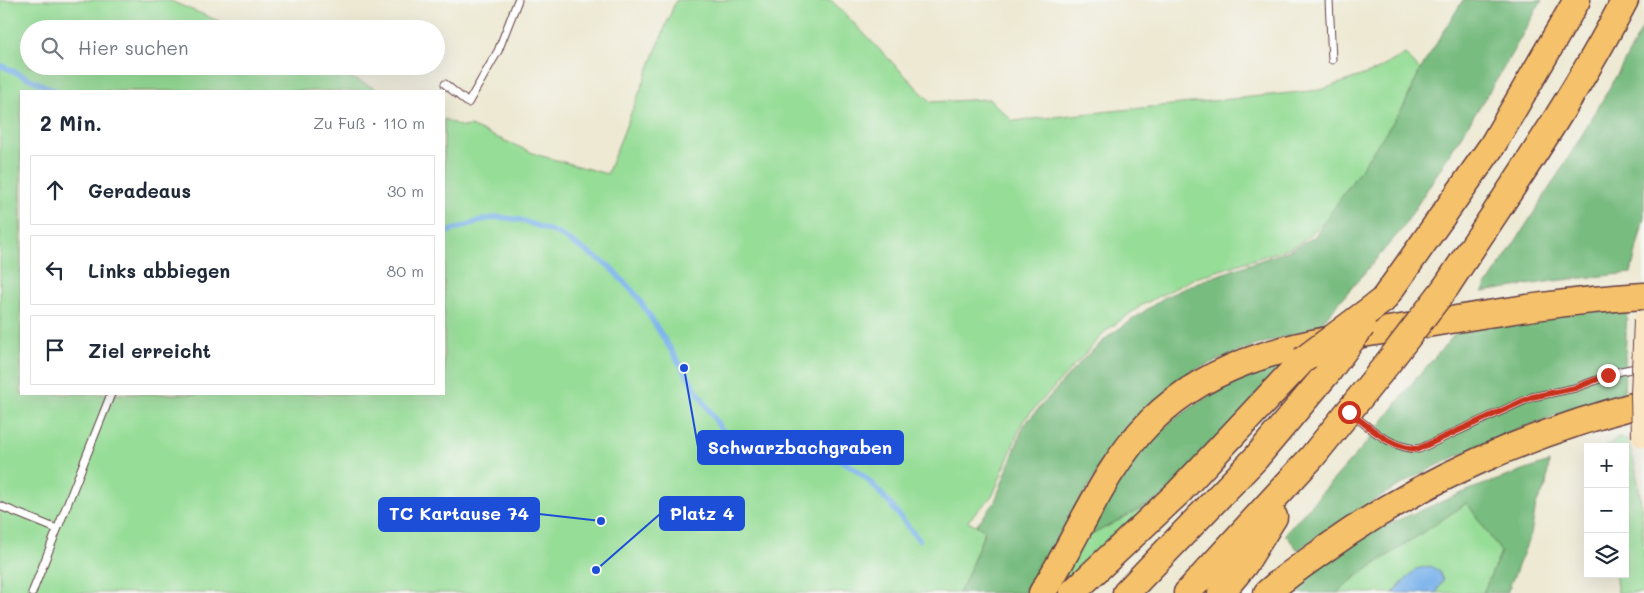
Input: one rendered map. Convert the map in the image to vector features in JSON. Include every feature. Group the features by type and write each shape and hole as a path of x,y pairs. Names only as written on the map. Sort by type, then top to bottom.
{"highway":[{"path":"1126,593 1255,459 1328,372 1383,300 1492,146 1577,0"},
{"path":"1187,593 1312,457 1387,364 1446,286 1599,50 1625,0"},
{"path":"1042,593 1113,469 1134,439 1168,406 1187,392 1228,368 1295,346 1504,311 1605,298 1644,296"},
{"path":"1072,593 1179,492 1303,360 1383,300"},
{"path":"1267,593 1357,527 1432,482 1508,447 1644,404"},
{"path":"1220,593 1255,548 1312,457"}],"main road":[{"path":"1642,437 1641,385 1644,320"}],"lane":[{"path":"445,84 468,103 498,51 518,0"},
{"path":"1328,0 1332,60"},
{"path":"1349,412 1390,443 1404,448 1418,449 1532,397 1575,388 1621,371 1644,367"},
{"path":"32,593 110,395"},
{"path":"0,506 57,529"}],"green space":[{"path":"0,0 168,0 216,20 20,20 20,75 345,75 379,90 20,90 20,395 445,395 445,119 462,127 470,126 538,155 607,174 676,0 831,0 931,102 989,99 1013,121 1320,90 1375,71 1405,54 1420,70 1404,106 1327,219 1303,241 1290,248 1195,278 1142,305 1107,330 1023,421 993,495 968,521 985,530 964,584 958,593 0,593"},
{"path":"1463,0 1542,0 1499,76 1402,229 1318,327 1251,347 1189,372 1146,411 1098,471 1025,593 958,593 964,584 985,531 976,525 994,504 1024,425 1085,357 1110,335 1165,297 1204,280 1290,250 1314,237 1404,106 1420,70"},
{"path":"1644,25 1644,217 1631,273 1553,281 1482,292 1566,161"},
{"path":"1627,306 1624,392 1519,430 1442,463 1371,502 1298,550 1285,534 1368,441 1413,382 1463,325"},
{"path":"1292,361 1169,493 1084,539 1130,460 1173,420 1230,382"},
{"path":"1627,438 1629,443 1610,443 1616,439"},
{"path":"1629,444 1637,476 1642,514 1644,593 1618,593 1616,578 1629,578"},
{"path":"1549,462 1546,486 1536,505 1531,534 1507,593 1483,593 1501,552 1467,503 1357,576 1336,593 1281,593 1355,538 1474,488"},
{"path":"1169,493 1069,593 1055,593 1084,539"},
{"path":"1467,503 1501,552 1483,593 1436,593 1443,580 1403,582 1393,593 1336,593 1357,576"}],"water":[{"path":"1430,566 1439,571 1443,580 1436,593 1393,593 1416,569"}],"waterway":[{"path":"0,65 20,74"},
{"path":"22,75 54,90"},
{"path":"445,233 482,220 499,217 521,220 559,234 609,266 637,296 721,429 746,444 795,446 829,455 847,463 881,493 919,540"}],"place":[{"name":"Schwarzbachgraben","path":"684,368"},
{"name":"TC Kartause 74","path":"601,521"},
{"name":"Platz 4","path":"596,570"}],"route":[{"path":"1349,412 1390,443 1404,448 1418,449 1441,440 1495,412 1532,397 1575,388 1592,383 1608,375"}]}
